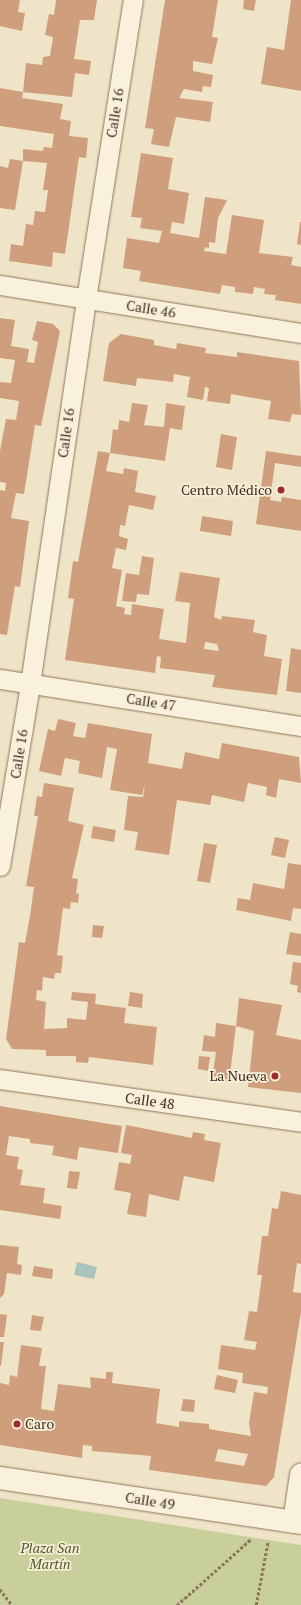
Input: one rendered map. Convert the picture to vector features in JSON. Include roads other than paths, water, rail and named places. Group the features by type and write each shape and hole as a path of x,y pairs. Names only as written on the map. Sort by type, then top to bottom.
{"main road":[{"path":"298,1523 301,1475"},
{"name":"Calle 49","path":"0,1478 298,1523"}],"street":[{"name":"Calle 16","path":"0,866 30,684 86,299 133,0"},
{"name":"Calle 46","path":"0,285 301,333"},
{"name":"Calle 47","path":"0,679 301,726"},
{"name":"Calle 48","path":"0,1079 301,1122"}],"water":[{"path":"77,1262 97,1267 94,1279 74,1275"}],"place":[{"name":"Centro Médico","path":"281,490"},
{"name":"La Nueva","path":"275,1076"},
{"name":"Caro","path":"17,1424"}],"park label":[{"name":"Plaza San Martín","path":"50,1556"}]}
